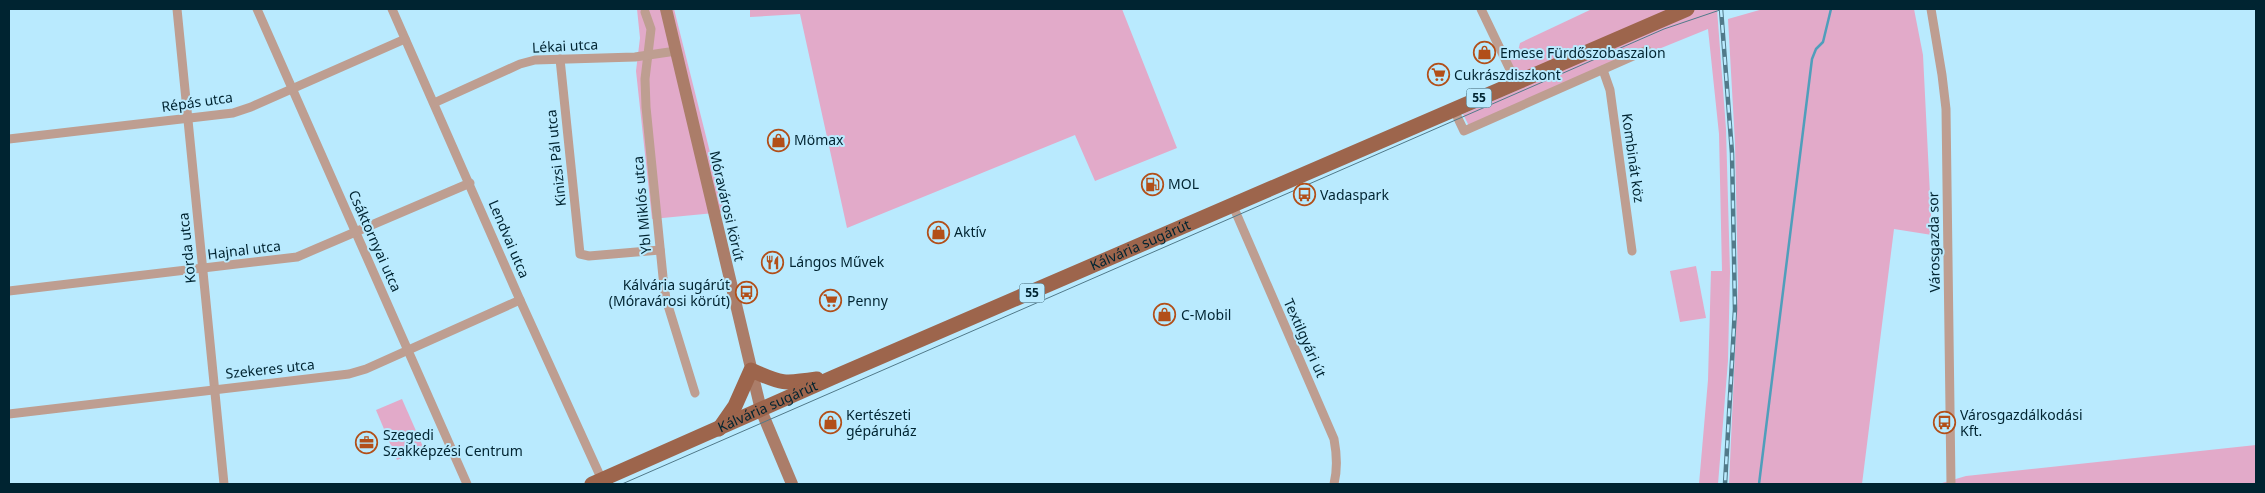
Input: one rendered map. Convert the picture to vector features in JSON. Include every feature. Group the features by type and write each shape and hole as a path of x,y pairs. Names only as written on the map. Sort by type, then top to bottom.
{"main road":[{"name":"Móravárosi körút","path":"666,9 761,410 792,484"},
{"name":"Kálvária sugárút","path":"597,482 834,377 1687,9"},
{"path":"718,430 735,406 751,370 776,382 789,383 834,377"}],"street":[{"name":"Korda utca","path":"177,9 224,484"},
{"name":"Csáktornyai utca","path":"257,9 467,484"},
{"name":"Lendvai utca","path":"392,9 470,183 597,482"},
{"path":"1481,9 1516,82"},
{"name":"Városgazda sor","path":"1931,9 1946,109 1951,480"},
{"name":"Ybl Miklós utca","path":"644,12 651,29 645,79 646,107 666,299 695,393"},
{"name":"Répás utca","path":"9,139 233,113 292,90 405,39"},
{"path":"1454,110 1464,131 1647,50"},
{"name":"Lékai utca","path":"434,103 520,64 536,60 648,56 676,51"},
{"name":"Kinizsi Pál utca","path":"560,59 580,254 589,256 660,250"},
{"name":"Kombinát köz","path":"1603,70 1610,90 1632,251"},
{"name":"Hajnal utca","path":"9,290 297,257 470,183"},
{"name":"Textilgyári út","path":"1233,206 1334,439 1337,457 1334,484"},
{"name":"Szekeres utca","path":"9,414 349,374 366,369 520,300"}],"shaded area":[{"path":"637,9 674,9 725,212 652,219 636,71 640,38"},
{"path":"750,9 1122,9 1177,148 1095,181 1075,135 847,228 800,14 750,17"},
{"path":"1592,9 1717,9 1726,129 1730,272 1728,361 1718,484 1699,484 1708,380 1711,271 1722,271 1719,134 1708,29 1469,126 1463,114 1523,88 1505,50 1518,51 1520,43"},
{"path":"1763,9 1914,9 1923,55 1932,235 1894,229 1862,484 1729,484 1738,285 1735,143 1728,19"},
{"path":"1696,266 1706,318 1680,322 1670,271"},
{"path":"402,399 424,449 397,460 376,410"},
{"path":"2256,445 2256,484 1862,484 1942,483 1966,476"}],"waterway":[{"path":"1759,484 1812,59 1816,49 1823,42 1831,9"}],"tram line":[{"path":"622,484 1664,29 1723,9"}],"railway":[{"path":"1721,9 1732,153 1735,309 1725,484"}],"place":[{"name":"Emese Fürdőszobaszalon","path":"1484,53"},
{"name":"Cukrászdiszkont","path":"1438,75"},
{"name":"Mömax","path":"778,140"},
{"name":"MOL","path":"1152,184"},
{"name":"Vadaspark","path":"1304,195"},
{"name":"Aktív","path":"938,232"},
{"name":"Lángos Művek","path":"773,262"},
{"name":"Kálvária sugárút (Móravárosi körút)","path":"746,293"},
{"name":"Penny","path":"831,301"},
{"name":"C-Mobil","path":"1165,315"},
{"name":"Kertészeti gépáruház","path":"830,423"},
{"name":"Városgazdálkodási Kft.","path":"1944,423"},
{"name":"Szegedi Szakképzési Centrum","path":"367,443"}]}
